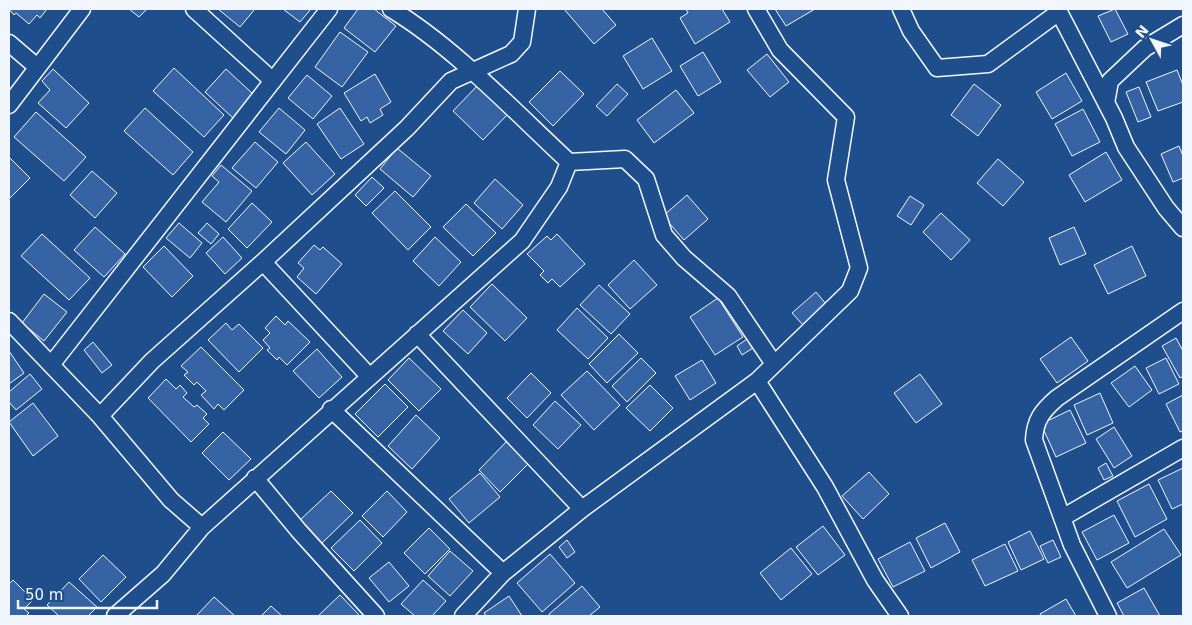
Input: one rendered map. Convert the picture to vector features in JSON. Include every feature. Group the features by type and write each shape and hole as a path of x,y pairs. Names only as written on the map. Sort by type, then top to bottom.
{"street":[{"path":"9,105 82,9"},
{"path":"194,9 273,81"},
{"path":"51,365 329,9"},
{"path":"391,9 410,20 470,71 569,162 625,159 646,179 664,234 684,258 728,296 774,364"},
{"path":"100,416 152,361 263,262 407,128 451,80 511,54 522,42 527,9"},
{"path":"464,616 503,574 582,509 757,381 850,291 859,268 836,180 846,116 780,50 756,9"},
{"path":"900,9 911,31 937,68 988,64 1058,11 1126,146 1166,208 1183,228"},
{"path":"1106,103 1110,81 1145,48 1183,26"},
{"path":"9,43 37,68"},
{"path":"115,616 163,574 202,526 331,409 522,241 559,187 569,162"},
{"path":"263,262 369,376"},
{"path":"1108,616 1072,544 1062,518 1034,440 1035,425 1042,410 1057,398 1183,311"},
{"path":"9,321 100,416 171,500 202,526"},
{"path":"417,334 582,509"},
{"path":"757,381 825,487 875,580 900,616"},
{"path":"331,409 503,574"},
{"path":"1062,518 1183,448"},
{"path":"255,478 299,531 376,616"}],"building":[{"path":"9,9 47,9 40,18 37,15 29,24 16,13 14,15"},
{"path":"129,9 147,9 139,17"},
{"path":"218,9 255,9 240,27"},
{"path":"283,9 311,9 300,22"},
{"path":"358,9 374,9 396,26 375,52 344,28"},
{"path":"564,9 602,9 616,25 594,44"},
{"path":"686,9 722,9 730,22 695,44 680,18 688,13"},
{"path":"775,9 815,9 786,26"},
{"path":"1115,9 1128,34 1111,42 1098,16"},
{"path":"340,32 368,52 342,87 315,67"},
{"path":"652,38 672,71 643,89 623,56"},
{"path":"703,52 721,82 698,96 680,66"},
{"path":"767,54 789,82 770,97 747,70"},
{"path":"174,68 224,115 204,137 153,91"},
{"path":"53,69 89,103 66,128 38,103 50,90 42,81"},
{"path":"226,69 254,95 233,118 205,92"},
{"path":"1177,70 1183,85 1183,102 1158,111 1146,82"},
{"path":"560,71 584,94 553,126 529,102"},
{"path":"1066,73 1082,101 1052,119 1036,92"},
{"path":"375,74 391,102 380,109 383,115 370,123 367,117 361,121 344,93"},
{"path":"307,75 332,96 313,119 288,98"},
{"path":"617,84 628,94 607,116 596,106"},
{"path":"974,84 1001,105 978,136 951,115"},
{"path":"477,86 507,115 483,140 453,111"},
{"path":"1139,87 1151,117 1138,122 1126,92"},
{"path":"676,90 694,113 654,143 637,120"},
{"path":"145,108 193,152 173,175 124,131"},
{"path":"279,108 305,130 286,154 259,132"},
{"path":"340,108 364,144 341,159 317,124"},
{"path":"1083,109 1100,142 1072,156 1055,124"},
{"path":"36,112 86,157 64,181 14,137"},
{"path":"255,142 278,162 256,188 232,168"},
{"path":"306,142 335,174 312,195 283,163"},
{"path":"1179,146 1183,156 1183,178 1173,182 1161,154"},
{"path":"397,148 431,176 413,197 380,169"},
{"path":"1106,152 1122,180 1085,202 1069,175"},
{"path":"9,157 30,178 10,198 9,197"},
{"path":"998,159 1024,182 1003,206 977,183"},
{"path":"221,165 252,191 226,222 202,202 219,182 212,176"},
{"path":"92,171 117,193 95,218 70,195"},
{"path":"372,177 384,188 366,206 355,195"},
{"path":"495,179 523,205 502,229 474,203"},
{"path":"395,191 431,227 408,250 372,213"},
{"path":"687,195 708,219 684,240 663,216"},
{"path":"910,196 924,205 911,225 897,216"},
{"path":"252,203 272,222 247,248 228,229"},
{"path":"466,204 496,233 473,256 443,227"},
{"path":"941,213 970,240 951,260 923,232"},
{"path":"179,223 202,243 190,258 166,238"},
{"path":"207,223 219,234 211,244 198,233"},
{"path":"95,227 125,254 104,277 74,250"},
{"path":"1074,227 1086,254 1060,265 1049,238"},
{"path":"42,234 90,278 69,300 21,256"},
{"path":"557,234 585,264 560,287 552,279 548,283 540,275 544,271 527,254 547,236 551,240"},
{"path":"223,237 242,258 225,274 206,253"},
{"path":"435,237 461,262 439,286 413,261"},
{"path":"314,245 320,250 323,247 342,264 316,294 297,277 304,268 298,263"},
{"path":"164,246 193,276 172,297 143,267"},
{"path":"1132,246 1146,276 1108,294 1094,265"},
{"path":"634,260 657,285 630,309 608,285"},
{"path":"492,284 527,318 505,341 470,307"},
{"path":"599,285 630,314 611,334 580,305"},
{"path":"816,292 826,304 803,325 792,313"},
{"path":"44,294 67,312 44,341 22,323"},
{"path":"718,298 743,337 715,355 690,317"},
{"path":"577,308 608,338 588,359 557,330"},
{"path":"463,310 487,333 468,354 443,331"},
{"path":"276,316 285,325 288,321 310,342 287,365 279,357 277,360 267,350 270,348 263,340 270,333 265,328"},
{"path":"226,323 232,330 239,324 263,348 239,372 208,340"},
{"path":"619,334 638,353 607,383 589,364"},
{"path":"1071,337 1088,361 1057,383 1040,359"},
{"path":"1176,338 1183,351 1183,376 1180,378 1162,346"},
{"path":"747,339 753,348 742,355 737,346"},
{"path":"93,342 112,365 102,373 84,350"},
{"path":"201,347 244,390 224,410 218,404 214,409 201,395 206,391 197,382 194,385 184,375 188,372 181,366"},
{"path":"317,349 342,377 319,398 293,371"},
{"path":"9,351 24,373 9,384"},
{"path":"409,358 441,389 419,411 388,380"},
{"path":"641,358 656,373 627,402 612,386"},
{"path":"1166,358 1179,384 1159,394 1146,368"},
{"path":"702,360 716,383 690,400 675,376"},
{"path":"1135,366 1152,390 1129,407 1111,383"},
{"path":"587,371 620,405 594,430 561,395"},
{"path":"531,373 551,393 527,418 507,398"},
{"path":"30,374 42,389 16,410 9,402 9,392"},
{"path":"920,374 942,404 916,423 894,393"},
{"path":"166,379 176,389 180,385 187,393 183,397 194,407 197,405 207,414 203,418 209,424 191,442 148,398"},
{"path":"385,384 408,407 378,437 355,414"},
{"path":"650,385 673,408 650,431 626,408"},
{"path":"1100,393 1113,423 1087,435 1074,405"},
{"path":"1183,395 1183,431 1180,432 1166,404"},
{"path":"555,401 581,425 558,449 533,425"},
{"path":"33,403 58,436 33,456 9,422"},
{"path":"1070,410 1086,443 1056,457 1041,424"},
{"path":"416,415 440,438 412,469 388,446"},
{"path":"1114,427 1132,456 1114,468 1096,439"},
{"path":"223,432 251,459 229,480 202,453"},
{"path":"507,441 529,463 500,492 479,470"},
{"path":"1106,463 1113,476 1104,480 1098,468"},
{"path":"1183,468 1183,504 1172,509 1158,480"},
{"path":"869,472 889,494 863,519 842,496"},
{"path":"480,473 500,497 469,523 449,499"},
{"path":"1149,484 1167,519 1135,537 1117,501"},
{"path":"331,491 353,513 322,543 300,520"},
{"path":"387,491 407,512 383,537 362,516"},
{"path":"1114,515 1129,543 1097,560 1082,532"},
{"path":"360,520 382,543 354,571 331,548"},
{"path":"945,523 960,552 931,568 916,538"},
{"path":"823,526 845,555 818,575 796,547"},
{"path":"429,528 450,549 425,574 404,553"},
{"path":"1164,529 1181,555 1127,588 1111,562"},
{"path":"1030,531 1044,559 1021,570 1008,542"},
{"path":"567,540 575,552 567,558 559,547"},
{"path":"1053,540 1061,557 1048,563 1040,546"},
{"path":"910,542 925,571 893,587 878,559"},
{"path":"1005,544 1018,571 985,586 972,560"},
{"path":"791,548 812,574 781,600 760,573"},
{"path":"450,551 473,571 450,596 428,576"},
{"path":"550,554 575,583 542,612 517,583"},
{"path":"103,555 126,577 101,602 79,579"},
{"path":"389,562 409,586 389,602 369,578"},
{"path":"13,580 33,600 24,609 29,613 26,616 9,616 9,584"},
{"path":"423,580 446,601 432,616 415,616 401,604"},
{"path":"69,582 97,607 88,616 59,616 47,605"},
{"path":"582,586 600,607 589,616 550,616 549,614"},
{"path":"1144,588 1160,616 1124,616 1117,603"},
{"path":"340,595 360,616 318,616"},
{"path":"509,596 522,616 486,616 484,613"},
{"path":"214,597 235,616 196,616"},
{"path":"1066,599 1076,616 1041,616 1040,614"},
{"path":"271,606 282,616 261,616"}]}
